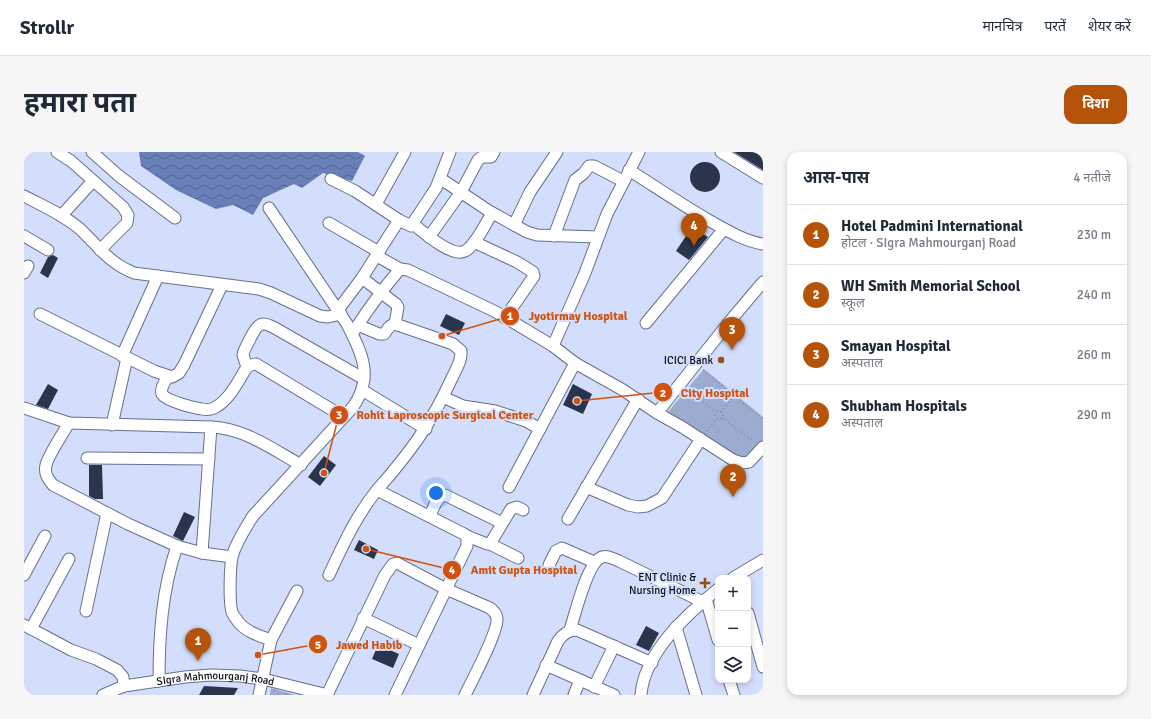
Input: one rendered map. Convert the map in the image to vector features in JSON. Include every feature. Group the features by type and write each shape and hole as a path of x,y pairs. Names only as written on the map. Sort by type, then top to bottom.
{"street":[{"path":"57,152 73,156 93,181 123,207 128,215 127,223 100,250"},
{"path":"92,152 119,176 175,218"},
{"path":"376,204 405,152"},
{"path":"331,179 355,191 409,226 413,224 441,179 450,152"},
{"path":"429,237 460,192 480,158 491,157 494,152"},
{"path":"514,225 530,192 556,152"},
{"path":"553,346 576,294 607,214 639,152"},
{"path":"721,152 763,178"},
{"path":"554,236 575,180 584,173 589,166 594,166 623,181"},
{"path":"629,170 689,209 724,229 753,242 763,244"},
{"path":"441,179 492,213 527,232 537,235 598,237"},
{"path":"61,216 93,181"},
{"path":"24,196 61,216 79,228 100,250 121,268 134,273 245,287 265,291 320,316 328,317 339,312 399,220"},
{"path":"269,208 339,312 355,329 362,358 364,379 360,397 344,417 254,516 240,537 232,557 230,584 232,612 239,624 255,634 271,640"},
{"path":"413,224 429,237 448,249 462,252 474,242 492,213"},
{"path":"329,223 400,269 414,272 505,318 553,346 575,363 638,399 657,413 682,427 733,460 742,462 749,462 751,460"},
{"path":"646,323 724,229"},
{"path":"24,236 48,250"},
{"path":"474,242 532,270 534,274 505,318"},
{"path":"355,329 381,292 400,269"},
{"path":"112,424 125,357 158,276"},
{"path":"362,278 398,307 395,324"},
{"path":"657,413 695,364 763,282"},
{"path":"40,314 125,357 168,376 176,375 181,370 222,285"},
{"path":"247,367 244,351 256,328 263,324 273,327 364,379"},
{"path":"329,575 353,524 367,503 409,453 426,429 443,397 460,360 461,354 460,349 453,344 395,324 391,324 384,334 355,329"},
{"path":"508,487 575,363"},
{"path":"168,376 162,391 162,394 165,397 186,405 208,410 224,401 247,367 256,364 344,417"},
{"path":"362,390 426,429"},
{"path":"443,397 463,406 495,411 526,421 540,429"},
{"path":"568,519 638,399"},
{"path":"24,408 68,423 211,427 231,429 242,433 301,465"},
{"path":"68,423 46,465 46,474 48,479 54,485 107,513 177,546 202,553 232,557"},
{"path":"202,553 211,427"},
{"path":"586,488 628,505 638,507 647,506 662,498 701,439"},
{"path":"744,473 751,460 763,447"},
{"path":"87,458 209,459"},
{"path":"377,490 467,536 490,544 518,558"},
{"path":"430,516 437,500 440,496 445,495 502,522"},
{"path":"490,544 511,509 517,507 523,510"},
{"path":"86,611 107,513"},
{"path":"24,575 45,536"},
{"path":"395,695 467,546 467,536"},
{"path":"159,681 162,607 170,567 177,546"},
{"path":"549,565 556,551 562,548 594,562"},
{"path":"570,630 587,574 594,562 602,557 608,557 620,561 704,600 715,631"},
{"path":"69,559 28,627 71,650 96,659 117,670 123,677 124,686"},
{"path":"739,575 763,560"},
{"path":"328,695 363,618 385,575 393,564 397,563 446,589 490,608 495,612 497,619 495,632 465,695"},
{"path":"259,695 264,679 271,640 297,591"},
{"path":"641,695 642,685 652,663 676,627 715,591"},
{"path":"363,618 419,645"},
{"path":"751,624 763,667"},
{"path":"676,627 696,695"},
{"path":"533,695 558,641 562,635 570,630 577,630 652,663"},
{"path":"594,686 614,646"},
{"path":"546,665 614,695"},
{"name":"SIgra Mahmourganj Road","path":"103,695 124,686 185,677 211,675 264,679 328,695"},
{"path":"574,695 580,680"},
{"path":"730,683 734,695"}],"path":[{"path":"695,364 763,419"},
{"path":"680,384 716,412 721,412"},
{"path":"721,412 734,395"},
{"path":"716,412 715,416 717,418"},
{"path":"721,412 723,415 722,418"},
{"path":"717,418 722,418 763,447"},
{"path":"701,439 717,418"}],"shaded area":[{"path":"704,369 763,417 763,441 748,459 737,459 667,413"},
{"path":"271,688 295,695 270,695"}],"water":[{"path":"139,152 358,152 365,156 352,181 323,173 302,188 294,184 263,198 253,215 233,205 216,209 176,190 141,166"}],"building":[{"path":"734,152 763,152 763,170"},
{"path":"705,162 716,166 720,177 716,188 705,192 694,188 690,177 694,166"},
{"path":"692,227 708,237 689,260 676,251"},
{"path":"53,255 58,258 48,278 40,273 48,257"},
{"path":"446,314 465,323 459,335 440,326"},
{"path":"48,384 58,390 48,409 36,405"},
{"path":"573,384 592,394 583,414 563,405"},
{"path":"324,456 336,465 320,486 308,477"},
{"path":"89,465 102,465 103,499 95,499 89,496"},
{"path":"184,512 195,517 183,541 173,536"},
{"path":"359,540 378,550 374,559 354,550"},
{"path":"646,626 659,633 649,651 636,645"},
{"path":"378,645 399,654 393,668 372,659"},
{"path":"204,686 238,688 234,695 199,695"}],"place":[{"name":"Shubham Hospitals","path":"694,246"},
{"name":"Jyotirmay Hospital","path":"442,336"},
{"name":"Smayan Hospital","path":"732,350"},
{"name":"ICICI Bank","path":"721,360"},
{"name":"City Hospital","path":"577,401"},
{"name":"Rohit Laproscopic Surgical Center","path":"324,473"},
{"name":"WH Smith Memorial School","path":"733,497"},
{"name":"Amit Gupta Hospital","path":"366,549"},
{"name":"ENT Clinic & Nursing Home","path":"705,583"},
{"name":"Jawed Habib","path":"258,655"},
{"name":"Hotel Padmini International","path":"198,661"}]}
